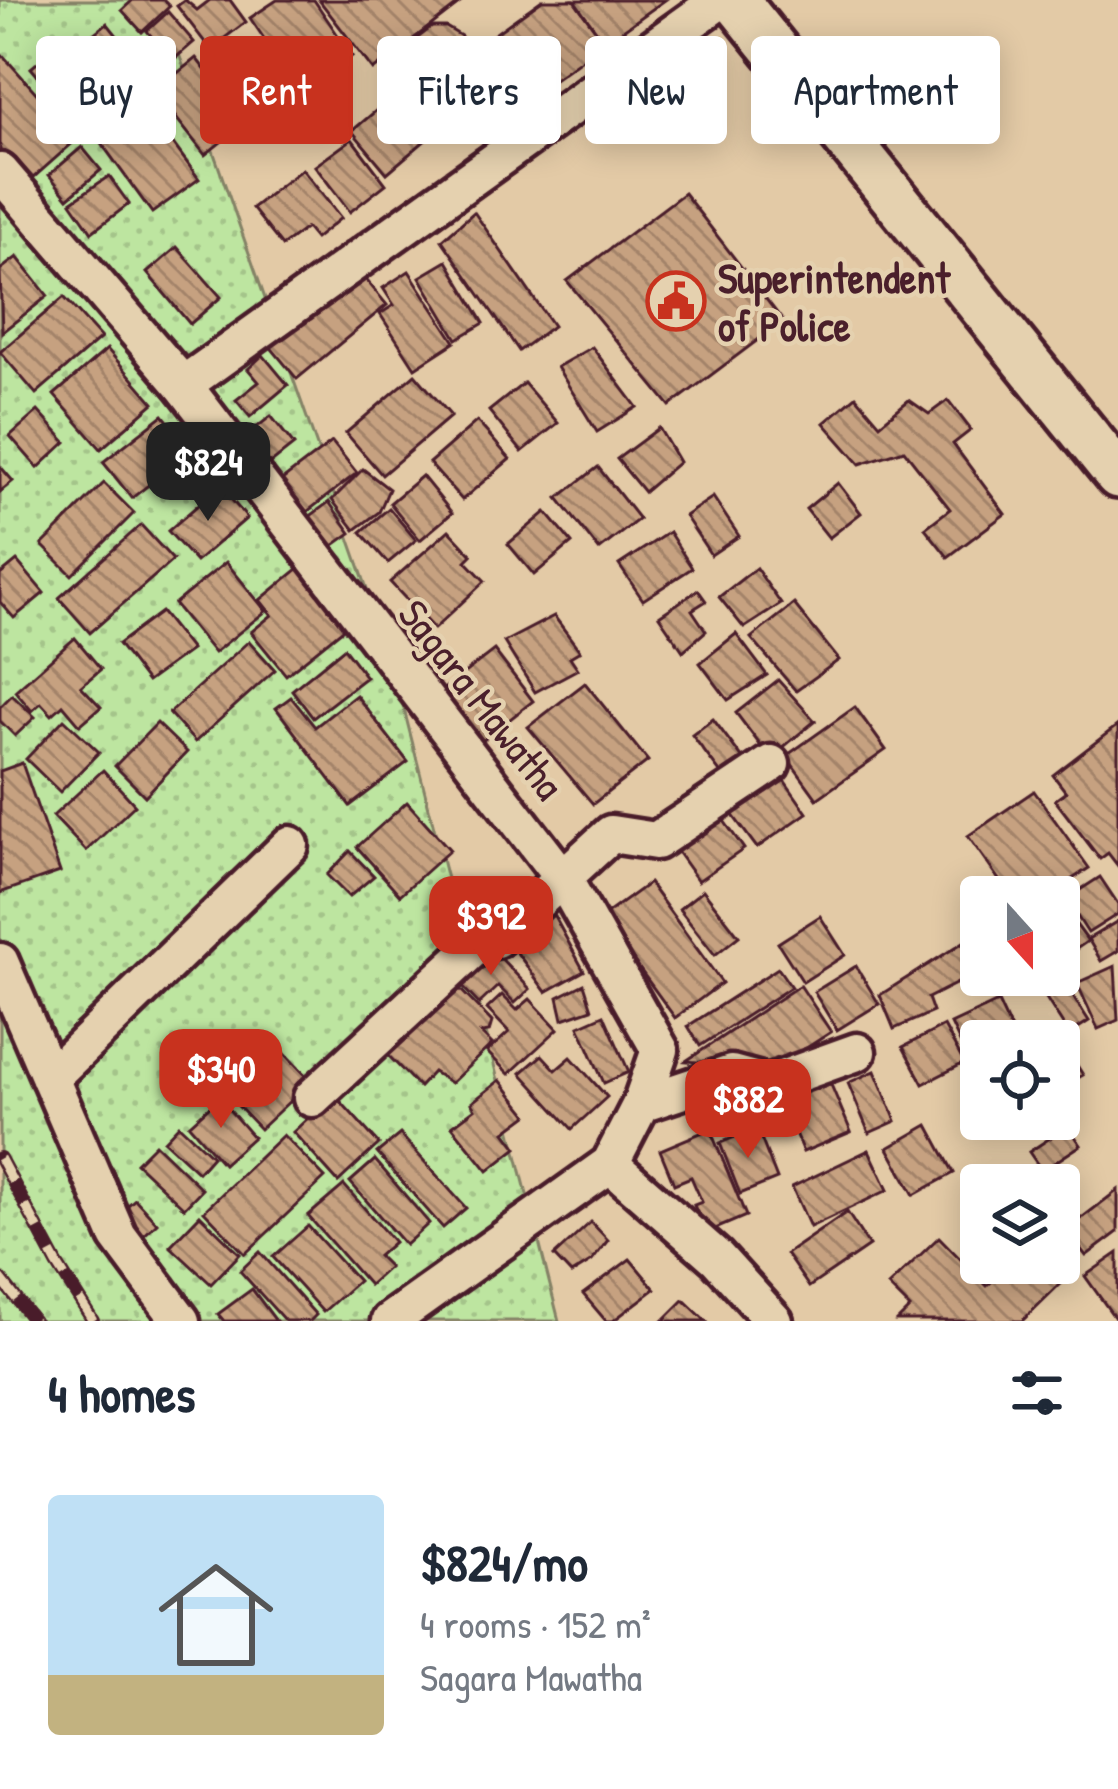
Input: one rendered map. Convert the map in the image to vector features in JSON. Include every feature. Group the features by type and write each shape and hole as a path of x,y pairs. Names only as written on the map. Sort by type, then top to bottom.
{"street":[{"path":"183,385 721,0"},
{"path":"735,0 1118,475"},
{"name":"Sagara Mawatha","path":"0,172 183,385 564,880 661,1050 641,1104 610,1164 390,1321"},
{"path":"312,1098 490,933 496,939 611,833 656,841 771,764"},
{"path":"50,1078 290,845"},
{"path":"0,962 118,1236 181,1321"},
{"path":"641,1104 731,1074 768,1084 857,1052"},
{"path":"610,1164 717,1258 774,1321"}],"green space":[{"path":"0,0 160,0 173,36 36,36 36,144 176,144 176,45 200,114 200,144 211,144 390,654 559,1321 0,1321"}],"building":[{"path":"133,0 164,0 170,6 142,32 122,10"},
{"path":"185,0 197,10 210,0 230,0 246,22 227,36 200,36 177,6"},
{"path":"277,0 314,0 338,36 262,36 250,18"},
{"path":"319,0 464,0 417,36 377,36 377,67 373,70 353,44 353,36 347,36"},
{"path":"542,0 574,0 600,36 585,36 585,57 561,74 561,36 492,36"},
{"path":"574,0 665,0 615,36 600,36"},
{"path":"168,12 194,42 176,58 176,36 151,36 147,31"},
{"path":"107,23 117,36 90,36"},
{"path":"432,27 446,27 461,36 420,36"},
{"path":"0,52 36,93 36,144 71,144 25,185 0,156"},
{"path":"196,58 200,63 200,144 219,144 205,155 176,118 176,74"},
{"path":"377,110 377,144 421,144 387,173 353,130"},
{"path":"353,140 386,184 350,212 315,166"},
{"path":"102,144 173,144 199,179 152,213"},
{"path":"82,147 101,170 68,198 49,175"},
{"path":"302,169 341,218 315,239 306,228 282,246 252,208"},
{"path":"109,176 129,204 92,232 71,202"},
{"name":"Superintendent of Police","path":"684,193 783,321 670,406 567,281"},
{"path":"474,212 553,326 519,351 442,240"},
{"path":"177,247 221,297 190,324 147,273"},
{"path":"17,257 48,296 2,332 0,270"},
{"path":"447,261 484,323 457,339 420,277"},
{"path":"358,270 387,305 297,379 268,344"},
{"path":"409,271 455,342 415,368 380,314 394,305 383,288"},
{"path":"64,297 101,338 36,394 0,352"},
{"path":"592,347 637,407 597,432 557,367"},
{"path":"107,349 154,403 101,449 54,395"},
{"path":"263,355 288,385 250,417 236,400 259,382 248,369"},
{"path":"415,374 451,416 382,475 346,433"},
{"path":"524,383 558,423 522,452 489,411"},
{"path":"856,396 880,424 909,400 929,414 948,400 971,430 953,444 1005,514 948,557 925,528 950,509 904,450 860,464 824,423"},
{"path":"38,411 66,442 38,468 10,436"},
{"path":"163,415 192,451 132,498 103,462"},
{"path":"271,416 294,445 270,464 247,435"},
{"path":"477,421 510,459 462,500 429,463"},
{"path":"659,428 679,462 644,492 617,459"},
{"path":"332,442 357,473 303,515 278,483"},
{"path":"0,466 13,481 0,492"},
{"path":"598,467 639,519 599,550 558,498"},
{"path":"363,469 389,489 379,512 355,530 332,500"},
{"path":"422,476 452,513 420,540 390,503"},
{"path":"104,483 134,513 72,575 42,545"},
{"path":"838,483 861,513 829,538 806,509"},
{"path":"220,486 247,518 196,562 168,531"},
{"path":"713,497 739,536 711,555 685,516"},
{"path":"329,502 351,533 326,551 305,520"},
{"path":"389,508 416,540 388,563 361,532"},
{"path":"546,512 572,543 534,575 508,544"},
{"path":"141,525 173,560 90,633 59,598"},
{"path":"449,530 472,555 466,561 485,581 434,629 390,582"},
{"path":"669,532 692,568 643,600 619,565"},
{"path":"17,561 44,593 14,618 0,602 0,575"},
{"path":"226,562 266,611 214,653 174,604"},
{"path":"299,568 347,626 286,675 251,632 272,615 260,600"},
{"path":"756,568 781,604 744,628 719,597"},
{"path":"698,590 706,601 692,610 706,631 683,651 659,616"},
{"path":"794,604 839,660 796,691 751,638"},
{"path":"161,612 191,650 147,682 118,644"},
{"path":"554,616 580,651 570,657 578,669 535,692 504,642"},
{"path":"736,634 767,675 728,700 700,663"},
{"path":"75,638 101,669 81,686 101,707 80,725 63,705 52,715 41,703 32,711 15,691"},
{"path":"249,641 275,670 195,742 169,713"},
{"path":"344,648 366,677 313,718 292,690"},
{"path":"494,650 533,701 481,742 441,691"},
{"path":"778,680 815,721 770,758 736,713"},
{"path":"585,683 648,761 593,804 528,727"},
{"path":"12,695 35,717 15,736 0,721 0,707"},
{"path":"356,695 408,762 350,806 276,708 291,697 315,727"},
{"path":"855,707 886,750 817,799 786,756"},
{"path":"64,719 99,752 60,792 26,759"},
{"path":"713,719 749,767 728,783 692,735"},
{"path":"157,723 187,752 145,796 115,766"},
{"path":"1118,725 1118,866 1108,853 1100,859 1055,800 1066,792 1053,775"},
{"path":"22,763 60,872 0,893 0,771"},
{"path":"103,770 135,805 86,851 53,816"},
{"path":"777,770 807,813 757,848 726,806"},
{"path":"1034,791 1089,868 1077,876 996,876 968,836"},
{"path":"407,802 450,850 400,895 357,847"},
{"path":"717,811 744,849 698,881 671,843"},
{"path":"350,851 374,876 349,897 327,875"},
{"path":"1100,877 1118,904 1118,914 1088,933 1080,921 1080,890"},
{"path":"649,883 722,983 675,1018 602,917"},
{"path":"703,890 739,936 715,955 679,909"},
{"path":"546,901 584,971 546,992 509,942"},
{"path":"820,916 845,955 803,982 778,943"},
{"path":"1118,921 1118,951 1101,961 1088,939"},
{"path":"960,944 960,982 928,998 933,1012 894,1029 880,995"},
{"path":"489,946 530,989 515,1003 498,986 479,1004 455,979"},
{"path":"856,966 879,1004 837,1030 814,992"},
{"path":"1115,966 1118,1020 1098,1029 1080,982"},
{"path":"778,968 791,987 700,1046 688,1026"},
{"path":"584,984 592,1009 563,1019 558,997"},
{"path":"456,985 492,1022 489,1032 481,1033 492,1044 451,1083 433,1072 419,1087 385,1052"},
{"path":"800,985 831,1032 774,1069 686,1061"},
{"path":"502,995 517,1010 530,999 558,1029 509,1074 487,1052 509,1032 487,1009"},
{"path":"1045,996 1073,996 1089,1021 1080,1027 1080,1020 1060,1020"},
{"path":"998,1002 1006,1020 960,1020 960,1043 951,1024"},
{"path":"604,1015 629,1072 604,1083 579,1026"},
{"path":"944,1026 960,1065 923,1084 903,1047"},
{"path":"271,1039 311,1081 260,1129 220,1087"},
{"path":"542,1055 556,1070 571,1057 607,1097 572,1129 521,1073"},
{"path":"875,1071 896,1121 869,1133 848,1083"},
{"path":"500,1080 528,1115 505,1132 517,1148 488,1171 452,1126 475,1109 471,1103"},
{"path":"829,1080 851,1132 803,1152 781,1100"},
{"path":"334,1094 379,1144 338,1182 293,1132"},
{"path":"219,1098 253,1137 223,1164 189,1125"},
{"path":"179,1125 212,1156 198,1172 164,1141"},
{"path":"928,1125 954,1173 914,1195 888,1148"},
{"path":"757,1128 777,1179 740,1194 720,1143"},
{"path":"710,1129 746,1216 706,1233 694,1205 702,1202 691,1177 674,1184 660,1150"},
{"path":"400,1134 466,1208 443,1228 377,1153"},
{"path":"283,1135 325,1178 245,1254 204,1211"},
{"path":"1047,1140 1078,1140 1081,1145 1052,1164 1037,1164 1029,1152"},
{"path":"155,1144 202,1189 184,1208 136,1163"},
{"path":"869,1150 888,1190 810,1227 792,1187"},
{"path":"375,1160 429,1223 405,1245 350,1182"},
{"path":"344,1185 394,1242 378,1256 389,1267 369,1285 308,1216"},
{"path":"1118,1190 1118,1232 1086,1256 1080,1248 1080,1219"},
{"path":"135,1199 157,1223 137,1242 114,1217"},
{"path":"847,1212 869,1246 809,1287 786,1254"},
{"path":"200,1215 240,1254 211,1284 170,1246"},
{"path":"591,1222 608,1240 592,1261 571,1274 554,1256"},
{"path":"308,1226 358,1281 323,1312 273,1257"},
{"path":"939,1237 960,1258 960,1284 1060,1284 1022,1321 897,1321 910,1308 888,1286"},
{"path":"260,1252 316,1315 310,1321 285,1321 240,1271"},
{"path":"1118,1253 1118,1321 1117,1321 1085,1276"},
{"path":"630,1259 655,1289 613,1321 606,1321 583,1294"},
{"path":"252,1289 276,1321 224,1321 218,1314"},
{"path":"684,1300 706,1321 663,1321"}],"railway":[{"path":"0,1158 93,1321"},
{"path":"0,1278 34,1321"}],"place":[{"name":"Superintendent of Police","path":"676,301"}]}
